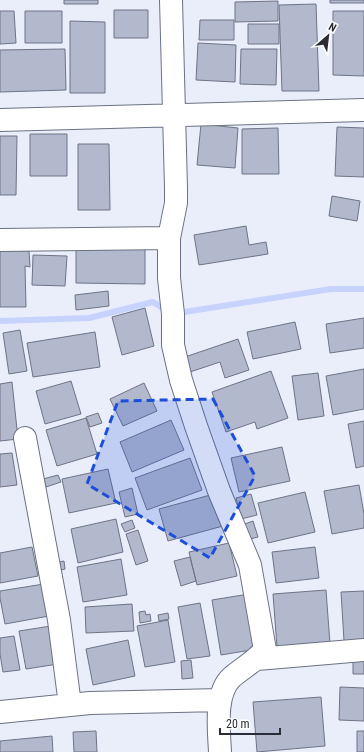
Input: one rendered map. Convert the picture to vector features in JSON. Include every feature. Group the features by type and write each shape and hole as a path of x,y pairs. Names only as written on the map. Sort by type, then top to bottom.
{"street":[{"path":"171,0 176,203 169,238 169,278 173,314 173,345 181,380 218,491 250,565 265,650 257,659 230,678 225,687 220,700 220,752"},
{"path":"0,120 364,110"},
{"path":"0,240 169,238"},
{"path":"25,438 59,620 70,705"},
{"path":"257,659 364,650"},
{"path":"0,712 90,703 220,700"}],"highlighted area":[{"path":"213,399 255,476 210,558 87,484 118,401"}],"building":[{"path":"64,0 98,0 98,4 64,4"},
{"path":"330,0 364,0 364,3 330,3"},
{"path":"278,1 278,21 235,22 235,2"},
{"path":"316,4 319,91 282,91 279,5"},
{"path":"114,10 148,10 148,38 114,38"},
{"path":"0,11 14,11 16,43 0,44"},
{"path":"25,11 62,11 62,43 25,43"},
{"path":"333,11 364,11 364,76 333,75"},
{"path":"200,20 234,20 234,40 199,40"},
{"path":"70,21 105,22 105,93 70,93"},
{"path":"248,24 279,24 279,44 248,44"},
{"path":"198,43 236,45 235,82 196,80"},
{"path":"65,49 66,90 0,92 0,50"},
{"path":"241,49 277,49 276,85 240,84"},
{"path":"201,124 238,128 235,168 197,165"},
{"path":"337,127 364,128 364,177 335,176"},
{"path":"278,128 279,174 242,174 242,129"},
{"path":"30,134 67,134 67,176 30,176"},
{"path":"0,136 17,136 16,195 0,195"},
{"path":"78,144 109,144 110,210 78,210"},
{"path":"332,196 360,201 357,221 329,216"},
{"path":"246,226 249,245 266,242 268,254 199,265 194,235"},
{"path":"76,246 145,246 145,284 76,283"},
{"path":"0,250 29,251 30,267 25,266 26,307 0,307"},
{"path":"33,255 67,256 65,286 32,285"},
{"path":"108,291 109,306 76,310 75,295"},
{"path":"145,308 154,346 122,355 112,317"},
{"path":"364,318 364,348 330,353 326,324"},
{"path":"295,322 301,349 253,359 247,332"},
{"path":"20,330 27,371 9,374 3,333"},
{"path":"95,332 100,367 33,377 27,343"},
{"path":"238,339 249,370 225,378 220,362 184,374 179,359"},
{"path":"364,369 364,409 333,415 326,376"},
{"path":"271,371 288,418 257,429 255,422 226,432 212,392"},
{"path":"318,373 324,416 298,420 292,376"},
{"path":"71,381 81,414 45,424 36,391"},
{"path":"12,382 18,439 0,441 0,384"},
{"path":"144,383 157,411 123,426 110,399"},
{"path":"98,413 102,423 90,427 86,417"},
{"path":"86,418 97,454 57,466 46,430"},
{"path":"171,420 184,450 132,472 120,442"},
{"path":"364,421 364,466 356,468 348,424"},
{"path":"282,447 290,481 239,492 231,458"},
{"path":"12,453 17,485 0,487 0,454"},
{"path":"190,458 202,490 147,510 135,478"},
{"path":"108,469 116,503 69,513 62,479"},
{"path":"58,475 61,482 46,487 43,479"},
{"path":"359,485 364,514 364,528 332,534 324,491"},
{"path":"132,488 138,514 125,517 119,492"},
{"path":"305,492 315,532 268,543 258,503"},
{"path":"214,494 223,526 168,541 159,509"},
{"path":"251,494 257,515 241,519 236,498"},
{"path":"116,519 123,552 78,563 71,529"},
{"path":"132,520 135,528 125,532 121,524"},
{"path":"253,521 258,537 246,540 242,525"},
{"path":"138,530 148,561 136,565 126,534"},
{"path":"229,543 237,576 197,585 189,552"},
{"path":"32,547 38,576 0,583 0,553"},
{"path":"315,547 319,578 276,583 272,552"},
{"path":"190,557 196,581 181,586 174,561"},
{"path":"121,559 127,595 83,602 77,567"},
{"path":"64,561 65,569 61,570 59,562"},
{"path":"44,584 49,616 5,624 0,591"},
{"path":"326,590 330,644 277,647 273,594"},
{"path":"364,591 364,640 344,641 341,592"},
{"path":"249,594 257,649 221,655 212,600"},
{"path":"200,603 210,656 187,659 178,607"},
{"path":"132,604 134,631 86,633 85,607"},
{"path":"145,611 146,615 150,614 151,621 140,623 139,612"},
{"path":"168,613 169,619 159,621 158,615"},
{"path":"168,620 175,662 145,667 137,626"},
{"path":"51,626 58,664 26,669 19,631"},
{"path":"14,636 20,670 3,672 0,654 0,638"},
{"path":"128,640 135,676 93,685 86,649"},
{"path":"191,660 193,678 182,679 181,661"},
{"path":"353,661 364,661 364,674 353,674"},
{"path":"340,687 364,688 364,721 339,720"},
{"path":"321,697 325,746 257,752 253,702"},
{"path":"96,731 97,752 74,752 73,732"},
{"path":"357,731 364,731 364,752 357,752"},
{"path":"52,736 53,752 0,752 0,741"}],"waterway":[{"path":"178,313 331,289 364,289"},
{"path":"0,321 89,318 153,302 167,311"}]}
